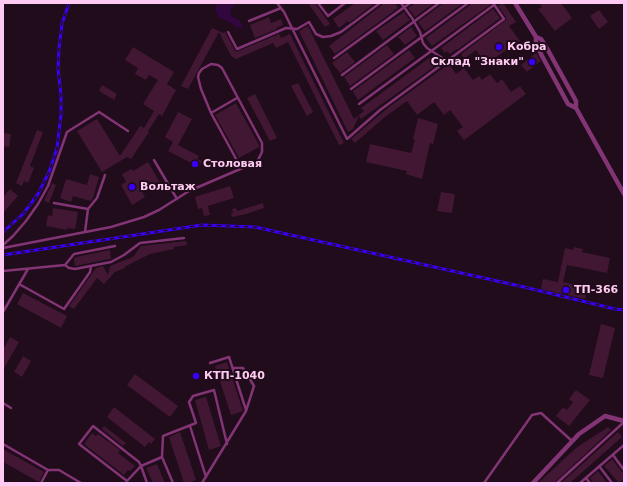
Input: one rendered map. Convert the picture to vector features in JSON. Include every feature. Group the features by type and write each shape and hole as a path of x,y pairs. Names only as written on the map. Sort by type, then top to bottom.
{"street":[{"path":"515,3 536,37 536,44 568,104 576,108"},
{"path":"536,37 541,39 549,52 576,101 576,108 624,194"},
{"path":"533,483 579,434 605,416 624,421"}],"lane":[{"path":"277,3 292,29 347,139 380,110 504,19 493,4 359,104"},
{"path":"318,3 328,16 346,3"},
{"path":"228,32 237,49 286,28 297,28 310,22 316,34 322,37 331,36 341,32 380,3"},
{"path":"400,3 420,32 423,44 447,61"},
{"path":"334,58 410,3"},
{"path":"342,75 439,3"},
{"path":"351,89 468,3"},
{"path":"249,21 281,8"},
{"path":"3,246 111,227 144,217 159,210 189,191 241,168 258,160 262,152 262,143 222,68 216,64 207,65 199,73 198,77 201,89 211,113 241,168"},
{"path":"211,113 237,98"},
{"path":"3,246 14,236 38,204 48,186 67,132 99,112 128,131"},
{"path":"154,160 177,199"},
{"path":"85,232 88,209 97,198 105,175"},
{"path":"54,203 88,209"},
{"path":"3,271 65,265 69,268 91,266 111,262 124,255 140,243 184,238"},
{"path":"65,265 74,254 115,246"},
{"path":"19,284 64,308 90,272 91,266"},
{"path":"3,312 28,269"},
{"path":"210,363 229,357 246,411"},
{"path":"202,483 246,411 254,386 243,368 233,368"},
{"path":"173,483 162,457 163,436 196,423 189,402 193,396 214,390 227,444"},
{"path":"3,403 11,408"},
{"path":"484,483 532,415 541,413 572,441"},
{"path":"557,483 624,421"},
{"path":"147,483 141,466 139,462 93,426 79,444 127,481 141,466 162,457"},
{"path":"190,426 206,477"},
{"path":"3,444 48,470 59,470 81,483"},
{"path":"580,483 624,445"},
{"path":"612,455 624,470"},
{"path":"599,466 612,483"},
{"path":"41,483 48,470"},
{"path":"586,478 590,483"}],"path":[{"path":"3,480 8,483"}],"shaded area":[{"path":"218,3 236,3 230,10 231,16 240,21 244,27 237,28 230,22 219,18 215,9"}],"building":[{"path":"308,3 315,3 330,24 325,27"},
{"path":"355,3 375,3 349,23 348,21 339,28 333,19"},
{"path":"383,3 395,3 398,8 335,54 329,46"},
{"path":"416,3 434,3 415,17 408,8"},
{"path":"442,3 463,3 425,31 418,22"},
{"path":"471,3 489,3 490,5 432,46 426,38"},
{"path":"503,3 516,22 509,26 520,41 486,64 476,50 464,59 461,54 506,20 506,17 498,6"},
{"path":"539,3 561,3 572,18 555,31 538,9 542,7"},
{"path":"493,9 500,18 457,50 450,54 447,51 445,53 441,48"},
{"path":"599,10 608,22 599,29 590,16"},
{"path":"404,12 410,20 383,40 376,31"},
{"path":"269,17 271,23 281,19 283,25 255,38 250,25"},
{"path":"308,26 354,119 364,111 361,108 432,56 438,64 361,119 359,116 353,129 348,132 299,31"},
{"path":"411,27 417,36 405,45 398,37"},
{"path":"212,28 223,33 225,32 236,52 279,34 281,38 290,34 344,143 339,145 288,42 276,48 273,43 236,59 231,56 219,32 188,89 181,86"},
{"path":"387,45 394,54 350,86 344,77"},
{"path":"133,47 174,72 167,84 176,90 162,116 159,114 131,159 127,157 102,172 77,131 97,119 120,156 140,126 144,128 154,111 143,104 158,80 149,75 146,80 135,74 138,68 125,60"},
{"path":"409,50 415,58 358,100 353,91"},
{"path":"347,52 355,62 340,73 332,63"},
{"name":"Склад \"Знаки\"","path":"536,53 541,61 527,72 521,65"},
{"path":"449,64 456,74 464,68 473,80 479,76 482,80 490,74 497,83 502,79 511,92 520,86 526,94 464,140 457,131 463,127 450,110 444,115 434,102 417,115 407,101 385,117 355,143 351,139 389,107"},
{"path":"298,83 313,112 307,116 291,86"},
{"path":"102,85 117,94 114,100 99,91"},
{"path":"255,94 277,138 270,141 247,98"},
{"path":"236,103 259,145 259,147 239,158 215,115"},
{"path":"178,112 192,119 178,145 199,156 197,159 202,161 199,167 168,151 173,142 165,137"},
{"path":"418,118 438,124 433,144 430,143 422,179 406,174 407,171 366,162 370,144 411,153 415,140 413,139"},
{"path":"37,130 43,132 30,166 34,168 28,183 24,181 22,186 16,183"},
{"path":"3,133 11,134 9,147 3,146"},
{"path":"148,162 162,186 153,191 150,185 141,190 145,197 132,205 121,185 126,182 122,174 132,169 133,171"},
{"path":"90,174 99,177 91,201 73,196 71,202 60,198 66,179 87,185"},
{"path":"52,183 56,185 49,203 44,201"},
{"path":"230,186 234,198 208,206 210,215 204,216 202,208 198,209 195,197"},
{"path":"10,189 18,196 3,213 3,197"},
{"path":"441,192 455,194 452,213 437,211"},
{"path":"263,203 264,208 232,217 232,209 236,208 237,211"},
{"path":"53,208 78,212 75,229 67,228 67,230 46,226 48,215 52,216"},
{"path":"186,241 187,245 150,254 124,267 125,268 115,272 104,284 97,278 74,309 69,306 96,268 103,266 108,275 110,266 133,257 141,246"},
{"path":"574,247 583,249 582,252 610,258 607,273 567,265 563,282 588,287 585,299 541,289 543,279 558,282 565,248 573,250"},
{"path":"110,250 111,259 75,266 74,259 76,257"},
{"path":"23,293 67,316 61,328 17,304"},
{"path":"601,324 615,328 603,378 589,375"},
{"path":"10,337 19,342 3,370 3,350"},
{"path":"23,356 31,361 22,377 14,372"},
{"path":"227,362 243,411 231,415 215,366"},
{"path":"135,374 178,406 170,417 127,385"},
{"path":"576,390 590,400 569,426 556,416 563,407 567,410 573,402 569,399"},
{"path":"206,397 221,446 209,450 195,400"},
{"path":"114,407 155,439 151,444 149,442 145,447 107,417"},
{"path":"104,426 126,443 123,446 102,429"},
{"path":"608,427 611,430 554,483 538,483 576,448"},
{"path":"180,432 196,480 189,483 184,483 169,437"},
{"path":"618,432 622,437 570,483 561,483"},
{"path":"92,433 96,436 98,434 120,450 118,453 135,466 130,471 128,470 124,475 84,444"},
{"path":"3,449 44,472 39,482 3,462"},
{"path":"612,459 624,473 624,479 619,483 604,466"},
{"path":"157,464 165,483 153,483 146,468"},
{"path":"598,471 607,483 593,483 590,478"}],"railway":[{"path":"3,232 23,214 38,194 49,172 57,148 61,115 61,95 58,69 59,48 62,24 69,3"},
{"path":"3,255 202,225 255,227 624,310"}],"place":[{"name":"Кобра","path":"499,47"},
{"name":"Склад \"Знаки\"","path":"532,62"},
{"name":"Столовая","path":"195,164"},
{"name":"Вольтаж","path":"132,187"},
{"name":"ТП-366","path":"566,290"},
{"name":"КТП-1040","path":"196,376"}]}
